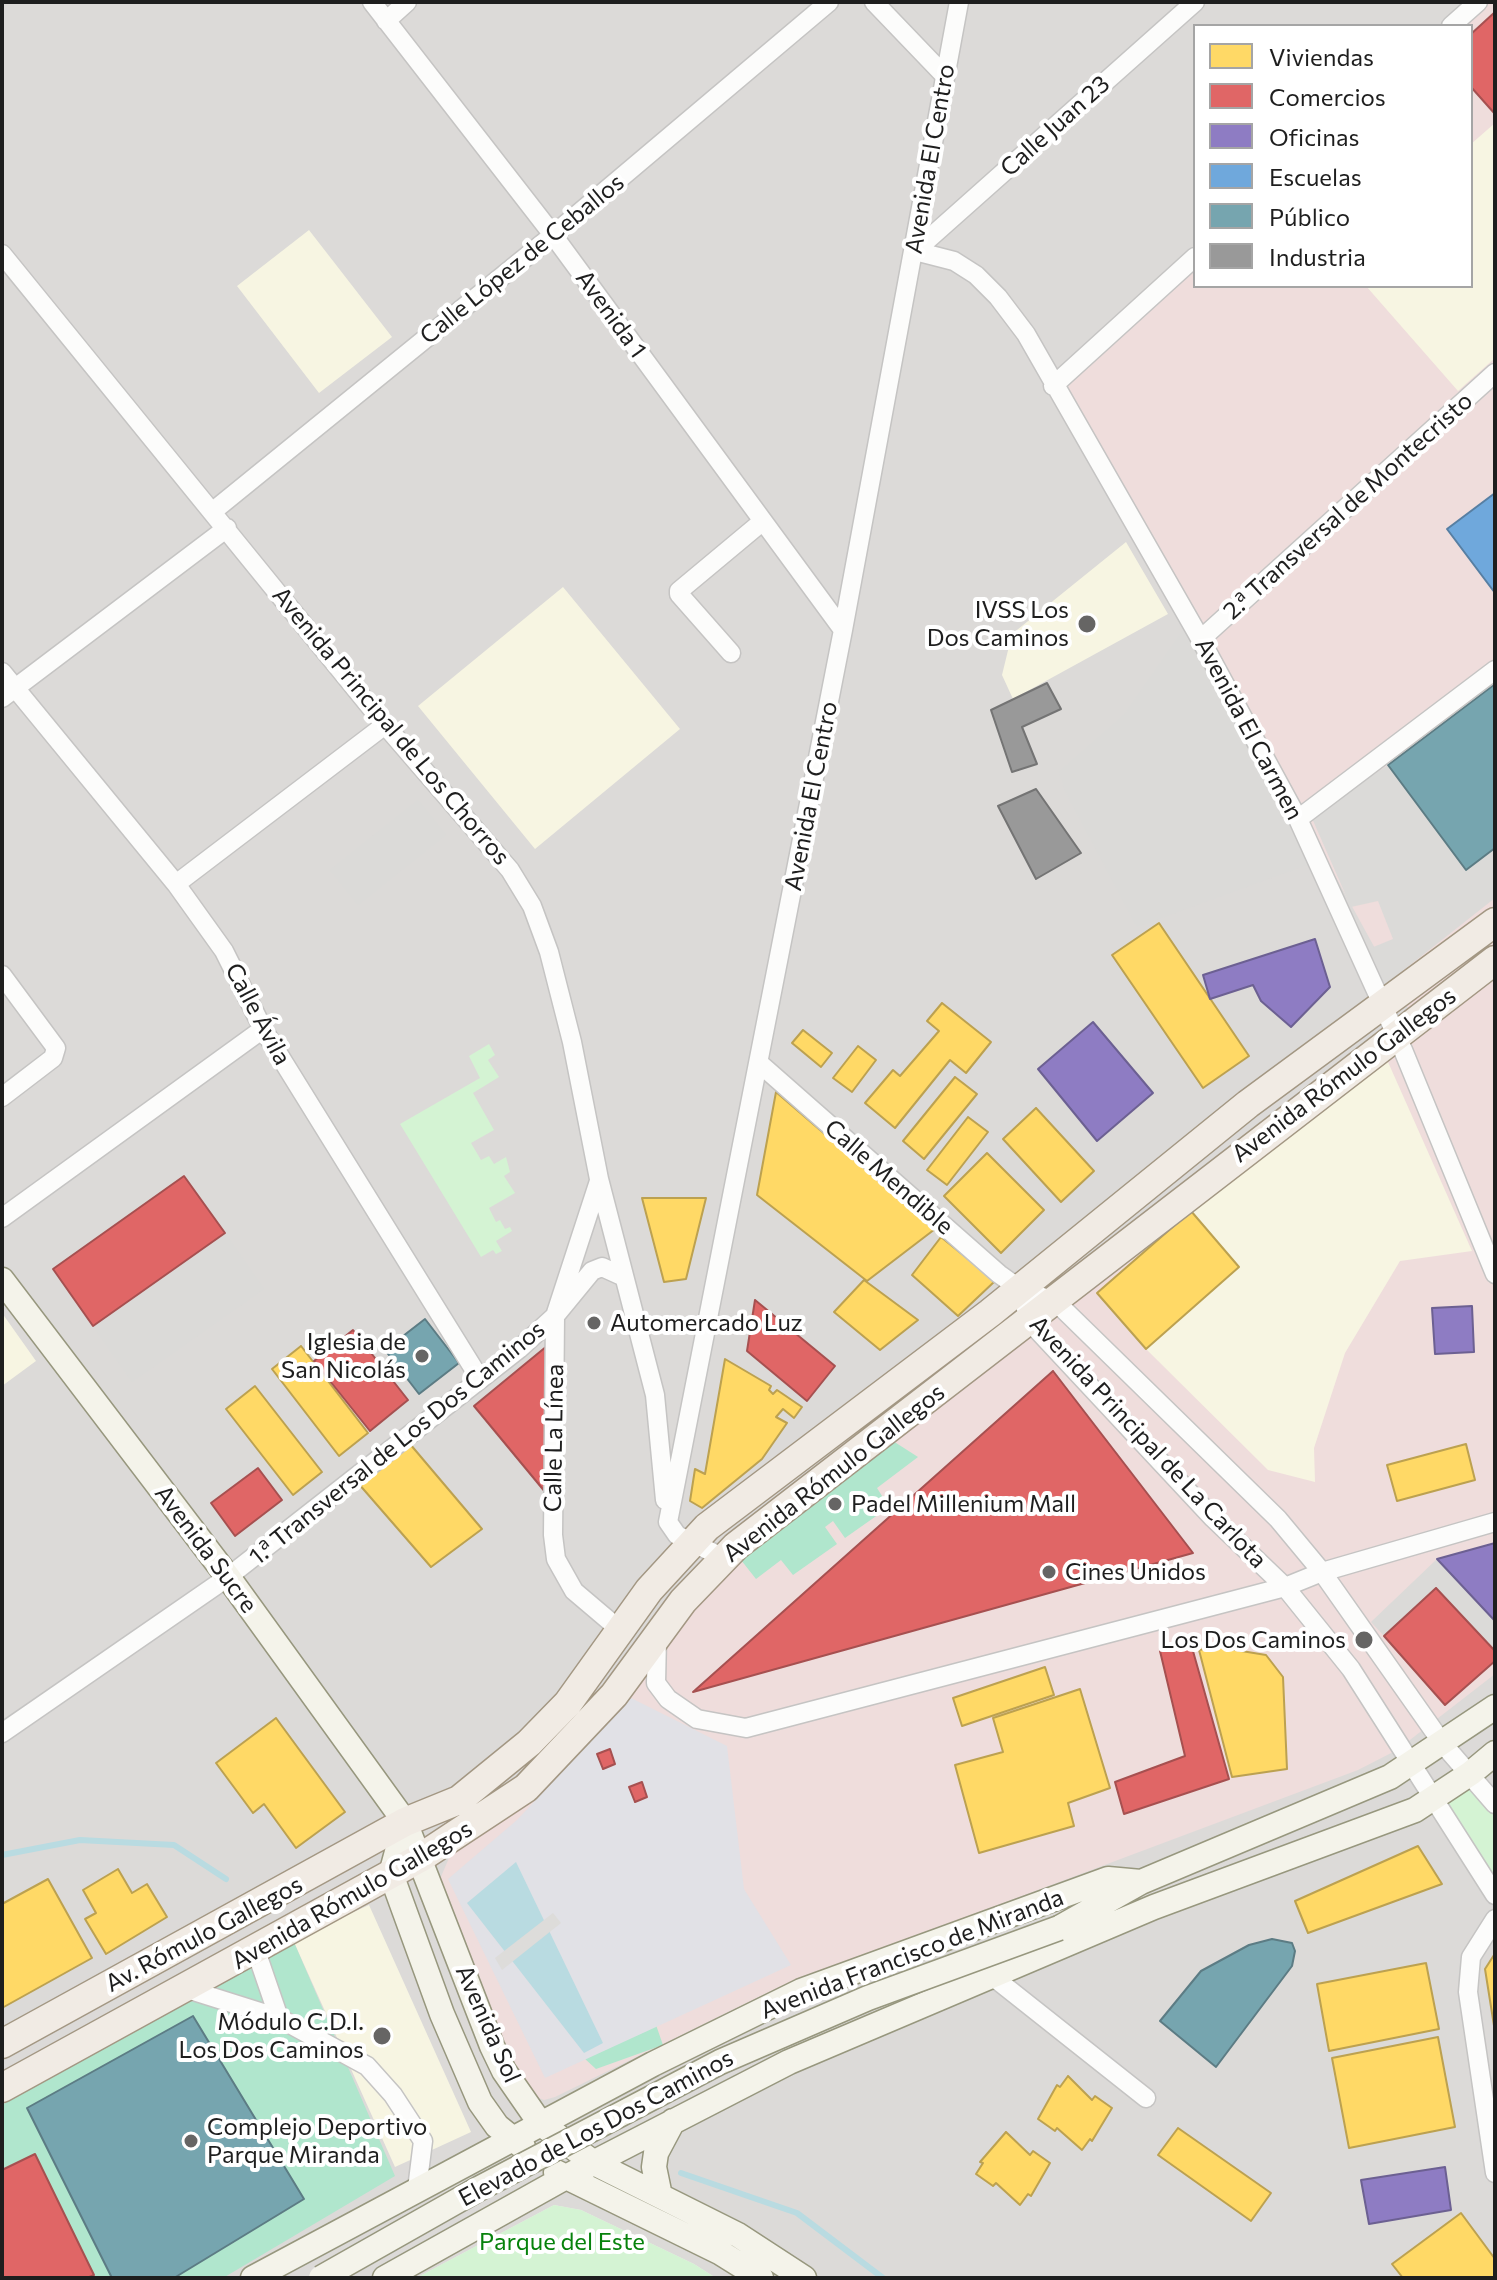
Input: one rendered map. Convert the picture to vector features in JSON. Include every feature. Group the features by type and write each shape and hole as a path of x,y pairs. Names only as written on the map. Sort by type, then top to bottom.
{"main road":[{"name":"Avenida Rómulo Gallegos","path":"405,1822 459,1800 529,1743 568,1703 620,1630 690,1542 1020,1289 1248,1104 1495,922"},
{"name":"Avenida Rómulo Gallegos","path":"187,1989 420,1858 526,1788 614,1695 657,1635 724,1558 1495,960"},
{"name":"Avenida Sucre","path":"2,1280 228,1577 405,1822 420,1858"},
{"name":"Avenida Francisco de Miranda","path":"253,2278 540,2123 801,1991 1108,1879 1141,1882 1252,1838 1414,1764 1495,1707"},
{"name":"Avenida Francisco de Miranda","path":"385,2278 564,2178 789,2062 1154,1907 1432,1800 1495,1753"},
{"path":"391,1874 405,1822"},
{"name":"Av. Rómulo Gallegos","path":"2,2044 405,1822"},
{"name":"Avenida Sol","path":"420,1858 492,2046 504,2071 540,2123 594,2163 738,2235 804,2278"},
{"name":"Avenida Sol","path":"391,1874 467,2074 487,2115 513,2140 564,2178 721,2253 761,2278"},
{"name":"Elevado de Los Dos Caminos","path":"1059,1928 1141,1882"},
{"name":"Elevado de Los Dos Caminos","path":"321,2278 480,2188 720,2062 868,1998 1059,1928 1154,1907"},
{"name":"Av. Rómulo Gallegos","path":"2,2088 187,1989"},
{"path":"653,2064 637,2083 640,2099 651,2108 677,2118 656,2153 654,2167 660,2196"},
{"path":"464,2166 497,2153 512,2157 519,2171 507,2210"}],"street":[{"name":"Avenida 1","path":"372,2 553,235 843,630"},
{"path":"386,21 407,2"},
{"name":"Calle López de Ceballos","path":"212,512 553,235 829,2"},
{"path":"874,2 945,76"},
{"name":"Avenida El Centro","path":"668,1522 690,1400 716,1292 843,630 959,2"},
{"name":"Calle Juan 23","path":"915,251 1195,2"},
{"path":"1453,24 1478,2"},
{"name":"Avenida El Carmen","path":"915,251 954,261 998,297 1026,334 1053,386 1201,639 1298,819 1396,1034 1495,1274"},
{"name":"Avenida Principal de Los Chorros","path":"2,254 385,725 510,870 532,906 549,952 572,1042 599,1179 655,1395 668,1522"},
{"path":"1053,386 1193,259"},
{"name":"2.ª Transversal de Montecristo","path":"1201,639 1495,373"},
{"path":"731,653 679,591 763,521"},
{"path":"8,693 227,528"},
{"path":"1298,819 1495,670"},
{"name":"Calle Ávila","path":"2,672 8,693 176,884 224,951 263,1029 480,1379"},
{"path":"176,884 385,725"},
{"path":"2,975 56,1048 53,1058 2,1097"},
{"path":"2,1218 263,1029"},
{"name":"Calle Mendible","path":"759,1063 1020,1289"},
{"name":"Calle La Línea","path":"599,1179 555,1316 553,1535 556,1559 574,1591 620,1630"},
{"path":"555,1316 592,1271 602,1267 624,1277"},
{"name":"Avenida Principal de La Carlota","path":"1020,1289 1056,1302 1278,1519 1322,1572 1443,1744 1495,1804"},
{"name":"Avenida Principal de La Carlota","path":"1020,1289 1030,1322 1213,1518 1285,1587 1351,1669 1495,1895"},
{"name":"1.ª Transversal de Los Dos Caminos","path":"2,1733 228,1577 480,1379 555,1316"},
{"path":"655,1395 664,1410 673,1415 682,1411 690,1400"},
{"path":"660,1445 671,1448 683,1441"},
{"path":"668,1522 677,1535 724,1558"},
{"path":"657,1635 656,1683 668,1699 697,1719 746,1728 1285,1587 1322,1572 1495,1522"},
{"path":"1495,1919 1471,1957 1468,1992 1495,2173"},
{"path":"256,1951 279,2018"},
{"path":"992,1976 1146,2098"},
{"path":"187,1989 279,2018 367,2066 393,2095 423,2141 417,2189"}],"shaded area":[{"name":"Los Dos Caminos","path":"2,2 1485,2 1461,24 1193,24 1193,288 1473,288 1495,122 1495,2278 716,2278 694,2264 581,2210 554,2205 416,2278 2,2278"},
{"path":"1485,2 1495,2 1495,1674 1397,1750 1358,1770 779,1987 555,2097 544,2100 531,2095 509,2057 442,1890 440,1879 449,1858 732,1558 1091,1290 1416,1023 1063,380 1193,267 1193,288 1473,288 1473,24 1461,24"},
{"path":"1495,123 1495,358 1458,391 1368,288 1473,288 1473,142"},
{"path":"309,230 392,337 319,393 237,286"},
{"name":"IVSS Los Dos Caminos","path":"1126,542 1168,614 1013,699 1002,675 1012,634"},
{"path":"563,587 680,729 535,849 418,706"},
{"path":"1186,626 1318,861 1137,927 1064,789 1059,772 1124,715"},
{"path":"1388,765 1466,869 1495,848 1495,898 1381,988 1366,950 1393,939 1378,901 1351,907 1311,816"},
{"path":"418,800 446,835 358,905 330,870"},
{"path":"1388,1062 1472,1251 1400,1261 1345,1353 1314,1448 1315,1482 1268,1470 1146,1349 1239,1267 1191,1211"},
{"path":"225,1233 264,1289 132,1382 93,1326"},
{"path":"2,1313 36,1361 2,1386"},
{"path":"1437,1559 1495,1621 1495,1651 1436,1588 1384,1636 1371,1622"},
{"path":"631,1698 727,1746 744,1889 791,1965 545,2078 448,1879 517,1820"},
{"name":"Módulo C.D.I. Los Dos Caminos","path":"369,1905 471,2132 395,2167 293,1940"}],"green space":[{"path":"489,1044 495,1055 488,1060 499,1077 473,1093 494,1130 471,1143 481,1160 489,1156 494,1164 506,1157 510,1172 504,1176 515,1193 489,1208 496,1222 500,1220 505,1229 510,1227 512,1231 496,1241 502,1251 496,1254 493,1250 481,1257 400,1124 480,1078 469,1056"},
{"name":"Padel Millenium Mall","path":"893,1441 918,1457 877,1488 889,1507 845,1538 833,1521 825,1527 837,1544 793,1575 781,1560 756,1579 741,1560"},
{"path":"1471,1773 1495,1804 1495,1895 1440,1811"},
{"name":"Complejo Deportivo Parque Miranda","path":"293,1940 395,2176 223,2278 2,2278 2,2105"},
{"path":"656,2025 663,2045 596,2069 584,2058"},
{"name":"Parque del Este","path":"554,2205 581,2210 694,2264 716,2278 416,2278"}],"water":[{"path":"516,1862 603,2043 584,2053 467,1903"}],"pier":[{"path":"553,1913 561,1923 502,1970 495,1958"}],"building: Viviendas":[{"path":"1159,923 1249,1056 1203,1088 1112,955"},
{"path":"942,1003 991,1042 966,1073 950,1060 895,1128 865,1103 893,1070 900,1076 939,1031 927,1021"},
{"path":"803,1030 832,1053 821,1067 792,1043"},
{"path":"858,1046 876,1060 852,1092 833,1078"},
{"path":"955,1077 977,1094 924,1159 903,1141"},
{"path":"776,1092 935,1229 867,1281 757,1195"},
{"path":"1036,1108 1094,1171 1061,1202 1003,1139"},
{"path":"968,1117 988,1132 947,1185 927,1170"},
{"path":"987,1153 1044,1210 1001,1253 944,1196"},
{"path":"642,1198 706,1198 686,1279 664,1282"},
{"path":"1191,1211 1239,1267 1146,1349 1097,1293"},
{"path":"941,1237 995,1281 958,1316 912,1275"},
{"path":"864,1280 918,1320 880,1350 834,1312"},
{"path":"301,1346 368,1433 339,1456 272,1369"},
{"path":"725,1359 771,1386 769,1390 773,1394 777,1390 802,1407 794,1418 783,1409 776,1417 787,1423 762,1459 702,1508 690,1501 695,1469 705,1474"},
{"path":"255,1386 322,1472 293,1495 226,1409"},
{"path":"410,1444 482,1529 431,1567 358,1483"},
{"path":"1466,1444 1475,1480 1397,1501 1387,1465"},
{"path":"1217,1647 1266,1655 1283,1677 1287,1769 1232,1777 1199,1650"},
{"path":"1045,1667 1054,1695 962,1726 953,1698"},
{"path":"1080,1689 1110,1788 1068,1803 1074,1826 979,1853 955,1765 1003,1752 993,1718"},
{"path":"276,1718 345,1812 296,1848 264,1804 253,1813 216,1763"},
{"path":"1418,1846 1442,1884 1308,1933 1295,1901"},
{"path":"118,1869 132,1893 147,1884 167,1917 106,1954 85,1919 96,1913 83,1890"},
{"path":"48,1879 92,1958 2,2008 2,1904"},
{"path":"1495,1955 1495,2032 1485,1969"},
{"path":"1426,1963 1439,2029 1329,2051 1317,1984"},
{"path":"1438,2037 1455,2127 1349,2148 1332,2058"},
{"path":"1068,2076 1092,2100 1095,2096 1112,2108 1092,2141 1090,2139 1082,2150 1057,2128 1055,2131 1038,2119 1057,2085 1060,2087"},
{"path":"1178,2128 1271,2193 1251,2221 1158,2155"},
{"path":"1006,2132 1030,2155 1033,2151 1050,2163 1031,2196 1028,2194 1020,2205 996,2183 993,2186 976,2174 983,2163 980,2162"},
{"path":"1461,2213 1495,2259 1495,2278 1403,2278 1392,2264"}],"building: Comercios":[{"path":"1495,12 1495,114 1473,89 1473,32"},
{"path":"184,1176 225,1233 93,1326 53,1269"},
{"path":"755,1300 835,1366 807,1401 747,1351"},
{"path":"353,1330 408,1400 370,1431 314,1361"},
{"path":"547,1346 546,1493 474,1406"},
{"path":"1053,1371 1193,1553 693,1692"},
{"path":"258,1468 282,1500 235,1536 211,1503"},
{"path":"1436,1588 1495,1651 1495,1661 1445,1705 1384,1636"},
{"path":"1191,1644 1229,1779 1124,1814 1115,1782 1185,1756 1160,1651"},
{"path":"610,1749 615,1764 603,1769 597,1754"},
{"path":"642,1782 647,1797 635,1802 629,1787"},
{"path":"35,2154 94,2275 87,2278 2,2278 2,2170"}],"building: Oficinas":[{"path":"1315,939 1330,987 1291,1027 1261,1001 1253,985 1210,999 1203,975"},
{"path":"1093,1022 1153,1093 1097,1141 1038,1069"},
{"path":"1472,1306 1474,1352 1435,1354 1432,1308"},
{"path":"1495,1543 1495,1621 1437,1559"},
{"path":"1445,2167 1451,2210 1369,2224 1361,2180"}],"building: Escuelas":[{"path":"1495,493 1495,593 1447,529"}],"building: Público":[{"path":"1495,684 1495,848 1466,870 1388,765"},
{"name":"Iglesia de San Nicolás","path":"425,1319 459,1363 419,1394 385,1350"},
{"path":"1272,1939 1292,1943 1295,1951 1292,1966 1216,2067 1160,2021 1201,1971 1249,1945"},
{"path":"193,2016 304,2199 174,2278 112,2278 27,2108"}],"building: Industria":[{"path":"1047,683 1061,709 1022,727 1037,764 1012,772 991,710"},
{"path":"1036,789 1081,853 1036,879 998,806"}],"waterway":[{"path":"2,1855 80,1840 174,1845 226,1879"},
{"path":"681,2173 797,2213 883,2278"}],"place":[{"name":"IVSS Los Dos Caminos","path":"1087,624"},
{"name":"Automercado Luz","path":"594,1323"},
{"name":"Iglesia de San Nicolás","path":"422,1356"},
{"name":"Padel Millenium Mall","path":"835,1504"},
{"name":"Cines Unidos","path":"1049,1572"},
{"name":"Los Dos Caminos","path":"1364,1640"},
{"name":"Módulo C.D.I. Los Dos Caminos","path":"382,2036"},
{"name":"Complejo Deportivo Parque Miranda","path":"191,2141"}]}
